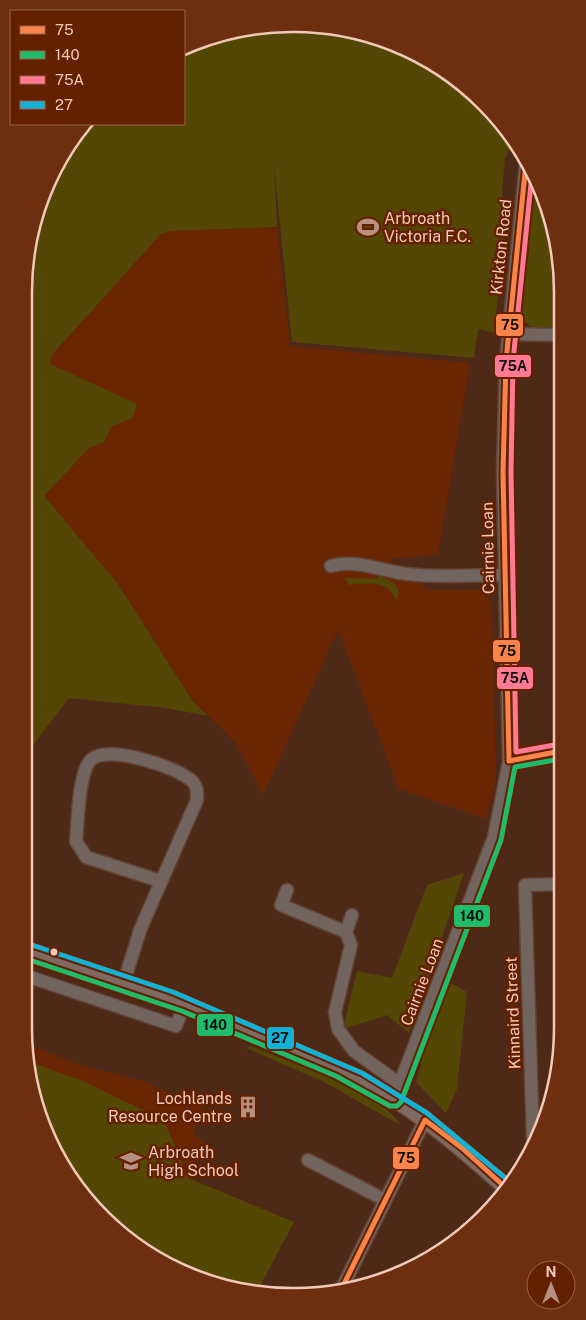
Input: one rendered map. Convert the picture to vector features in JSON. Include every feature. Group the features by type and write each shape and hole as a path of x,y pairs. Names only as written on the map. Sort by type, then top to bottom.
{"main road":[{"path":"32,953 185,1004 339,1069 394,1099 425,1120 462,1148 502,1184"}],"street":[{"name":"Kirkton Road","path":"508,334 525,174"},
{"path":"508,334 554,335"},
{"name":"Cairnie Loan","path":"394,1099 494,837 509,761 503,472 508,334"},
{"path":"330,566 354,563 408,575 504,575"},
{"path":"509,761 554,752"},
{"path":"124,982 140,930 160,880 197,800 198,790 192,781 155,762 106,754 92,758 84,769 76,841 79,850 86,857 160,880"},
{"name":"Kinnaird Street","path":"533,1130 525,885 554,884"},
{"path":"287,890 281,905 346,932"},
{"path":"352,916 346,932 351,945 335,1012 338,1029 354,1051 400,1084"},
{"path":"32,978 176,1026 185,1004"},
{"path":"345,1282 425,1120"},
{"path":"308,1160 385,1200"}],"shaded area":[{"path":"293,32 327,35 377,46 423,67 465,97 489,121 510,147 505,159 502,191 506,221 494,333 478,329 474,358 292,342 274,165 277,227 171,231 161,234 52,355 50,364 137,404 133,418 112,426 104,442 89,448 44,496 118,584 192,700 208,716 166,708 69,698 34,744 32,743 32,293 35,259 41,226 52,193 67,163 94,125 185,125 185,56 226,41 276,33"},
{"path":"534,192 545,226 551,259 554,327 531,327 521,318"},
{"path":"277,227 290,346 470,363 438,555 388,559 429,590 485,590 492,605 496,781 486,819 399,789 338,630 263,795 236,743 192,700 118,584 43,496 89,448 104,442 112,426 133,418 50,364 52,355 161,234 171,231"},
{"path":"378,576 395,584 398,591 396,601 389,589 383,586 376,584 348,585 345,578 377,579"},
{"path":"464,873 409,1033 387,1015 343,1029 357,971 392,978 427,885"},
{"path":"447,981 467,992 457,1089 446,1113 416,1082 421,1066 420,1059"},
{"name":"Arbroath High School","path":"33,1046 83,1066 143,1081 204,1109 193,1134 206,1144 189,1178 294,1222 247,1283 226,1279 193,1268 148,1244 121,1223 97,1199 67,1157 46,1111 41,1094"},
{"path":"251,1046 357,1091 392,1114 400,1125 324,1082 246,1048"},
{"name":"Arbroath High School","path":"36,1064 83,1081 164,1120 188,1178 294,1222 261,1285 209,1274 178,1261 148,1244 121,1223 97,1199 76,1172 59,1142 46,1111"}],"transit line":[{"name":"75","path":"525,174 506,361 503,472 509,761 554,752"},
{"name":"75A","path":"531,186 513,361 511,472 516,752 554,745"},
{"name":"140","path":"32,961 182,1011 336,1076 390,1106 397,1106 401,1102 501,840 515,767 554,760"},
{"name":"27","path":"32,945 173,992 362,1073 427,1113 506,1178"},
{"name":"75","path":"345,1282 425,1120 462,1148 502,1184"}],"place":[{"name":"Arbroath Victoria F.C.","path":"368,227"},
{"name":"Lochlands Resource Centre","path":"248,1107"},
{"name":"Arbroath High School","path":"131,1161"}]}
